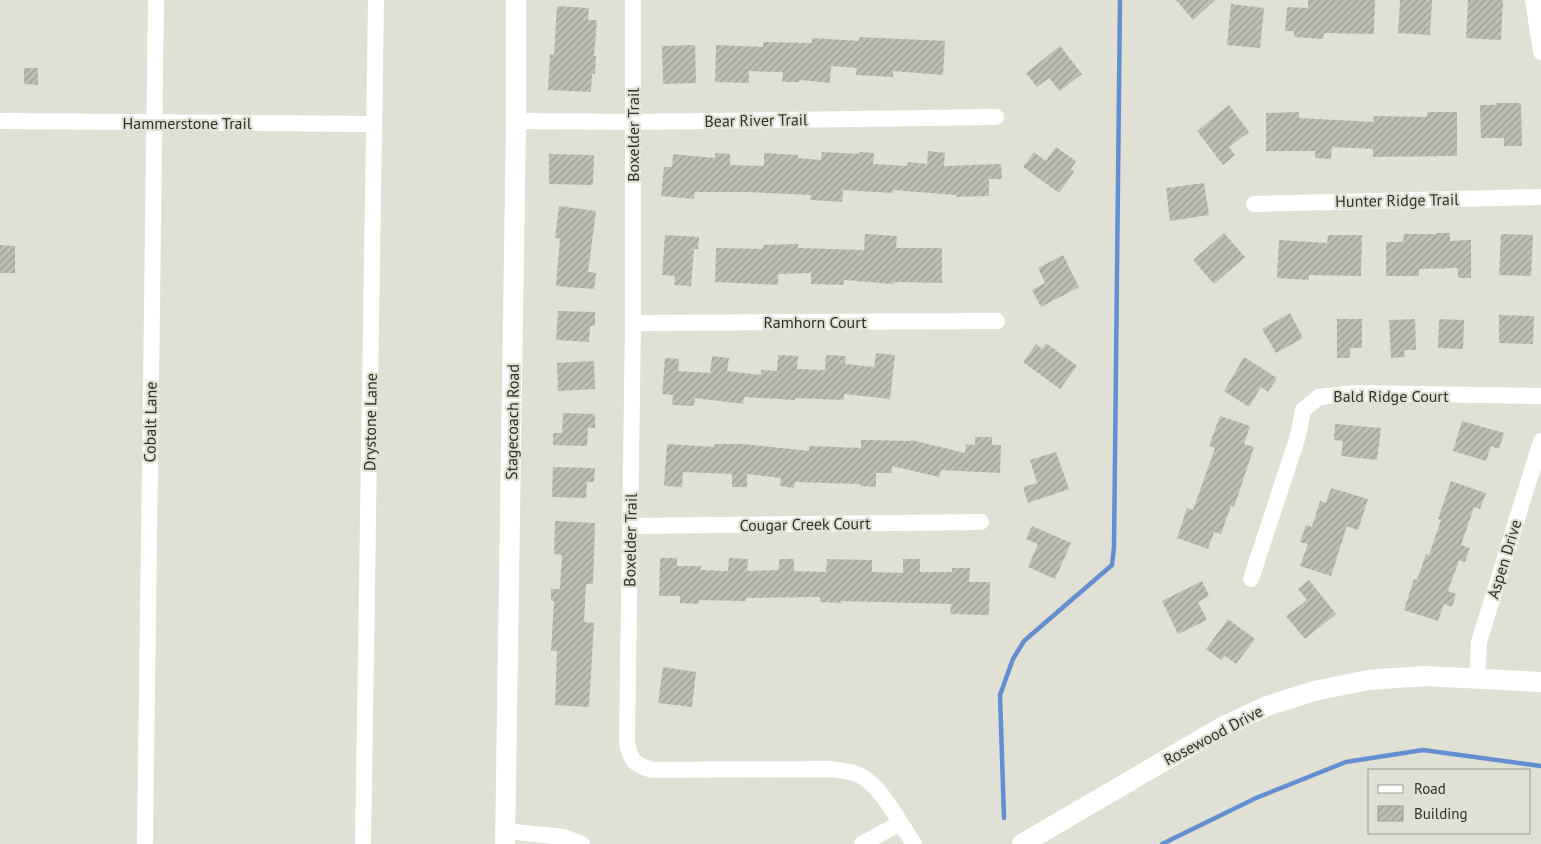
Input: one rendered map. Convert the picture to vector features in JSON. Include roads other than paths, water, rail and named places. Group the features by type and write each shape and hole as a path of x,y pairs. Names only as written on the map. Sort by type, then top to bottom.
{"main road":[{"name":"Stagecoach Road","path":"505,838 516,121 516,0"},
{"name":"Rosewood Drive","path":"1022,844 1224,726 1267,706 1314,691 1368,680 1425,676 1541,682"}],"street":[{"name":"Cobalt Lane","path":"145,844 156,0"},
{"name":"Drystone Lane","path":"363,844 376,0"},
{"name":"Boxelder Trail","path":"633,0 632,323 627,742 630,756 639,766 652,770 829,769 857,774 873,785 914,844"},
{"path":"1533,0 1541,52"},
{"name":"Bear River Trail","path":"516,121 632,122 996,117"},
{"name":"Hammerstone Trail","path":"0,121 374,124"},
{"name":"Hunter Ridge Trail","path":"1254,204 1541,197"},
{"name":"Ramhorn Court","path":"632,323 997,321"},
{"name":"Bald Ridge Court","path":"1251,579 1298,436 1303,410 1319,397 1355,394 1541,396"},
{"name":"Aspen Drive","path":"1477,678 1479,642 1541,441"},
{"name":"Cougar Creek Court","path":"630,526 981,522"},
{"path":"862,844 900,823"},
{"path":"505,838 563,840 582,844"}],"waterway":[{"path":"1004,818 1000,695 1013,659 1024,641 1112,565 1114,547 1120,0"},
{"path":"1162,844 1256,798 1346,762 1423,750 1541,766"}]}
